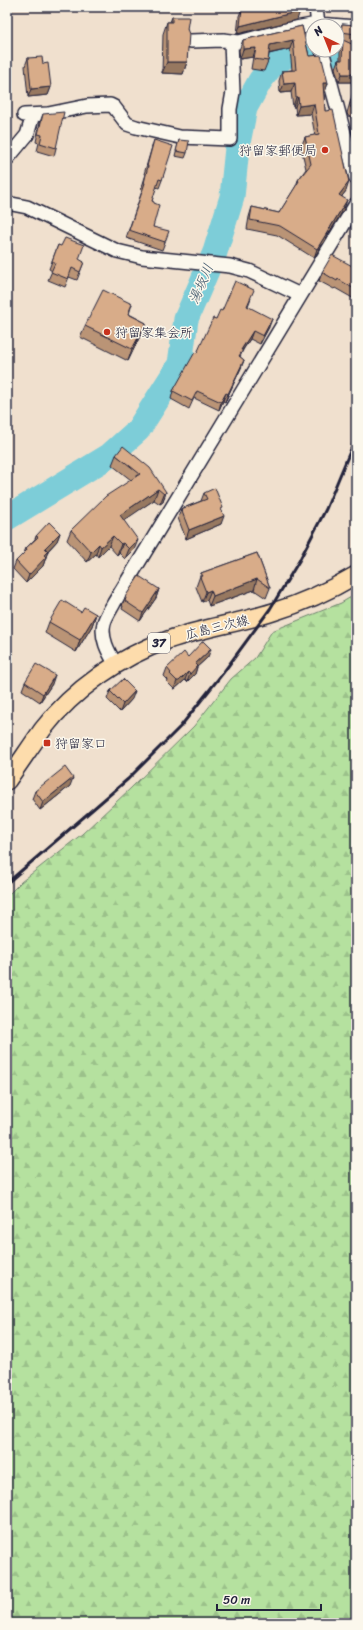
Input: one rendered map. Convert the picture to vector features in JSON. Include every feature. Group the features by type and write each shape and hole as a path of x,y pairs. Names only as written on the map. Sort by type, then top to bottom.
{"main road":[{"name":"広島三次線","path":"7,781 44,728 61,709 85,687 116,665 167,640 272,613 302,603 332,589 356,575"}],"street":[{"path":"316,7 317,18"},
{"path":"345,26 356,27"},
{"path":"191,41 223,40 239,42 285,30 305,27"},
{"path":"7,159 28,135 28,115 48,114 87,106 110,105 114,107 127,124 136,127 180,136 230,139 230,109 233,92 231,42"},
{"path":"324,58 356,178"},
{"path":"7,203 27,207 45,215 117,252 142,257 230,266 249,271 300,295"},
{"path":"116,665 106,648 104,631 104,624 114,602 356,204"}],"green space":[{"path":"356,594 356,1623 7,1623 7,896 21,882 82,834 194,726 231,679 255,658 272,631 341,603"}],"building":[{"path":"258,7 299,7 300,11 240,26 242,8 254,9"},
{"path":"172,17 189,17 187,29 189,34 187,62 167,62 167,22 172,22"},
{"path":"345,24 356,25 356,34 345,33"},
{"path":"302,26 305,39 305,58 322,58 328,83 323,83 325,111 333,110 349,182 339,195 347,200 317,249 280,226 250,220 252,207 279,213 299,181 298,180 311,164 305,137 319,134 314,104 299,106 298,97 296,97 295,83 284,84 282,71 296,70 293,40 270,45 268,61 254,59 256,48 243,49 243,40"},
{"path":"345,41 356,46 356,77 355,74 342,74 338,60 342,60 342,58 345,58"},
{"path":"42,57 43,64 48,63 51,87 31,89 28,58"},
{"path":"356,84 356,126 354,109 351,108 350,105"},
{"path":"64,112 56,148 40,143 42,135 38,134 43,114"},
{"path":"154,140 173,146 162,180 159,179 152,201 159,205 153,227 169,231 165,242 129,230 145,183 147,166"},
{"path":"179,140 189,141 187,153 176,151"},
{"path":"65,238 84,245 79,259 84,262 80,272 72,268 68,279 51,272 55,263 52,261 58,245 61,246"},
{"path":"332,255 356,268 356,290 338,279 337,281 322,272"},
{"path":"235,281 254,290 247,306 272,319 263,336 253,331 241,350 243,350 239,356 244,360 228,394 226,393 221,402 197,391 192,401 173,391 195,352 197,353 213,318 216,319 220,310 222,311"},
{"path":"103,290 132,304 128,314 146,323 132,349 85,326"},
{"path":"123,446 150,468 166,492 164,494 158,489 120,515 138,540 129,549 113,536 101,547 99,544 91,552 71,530 106,496 140,474 116,455"},
{"path":"215,488 223,508 221,509 224,516 189,530 181,509 207,499 204,493"},
{"path":"49,522 60,533 45,548 48,551 44,555 46,557 29,575 16,561 27,550 26,548 38,537 36,536"},
{"path":"257,553 270,588 257,579 213,596 211,590 206,592 200,577 203,576 201,573"},
{"path":"139,576 159,589 143,613 125,601 125,597"},
{"path":"62,600 81,612 84,607 96,614 80,640 49,622"},
{"path":"203,641 211,649 195,664 197,666 190,674 188,672 179,681 177,681 170,674 171,673 167,668 184,652 188,657"},
{"path":"36,664 55,675 43,694 25,682"},
{"path":"123,679 135,691 123,704 110,691"},
{"path":"65,767 73,778 43,802 35,791"}],"waterway":[{"name":"湯坂川","path":"7,518 109,456 138,430 180,364 186,319 215,252 232,197 237,148 245,108 260,81 272,65 286,56 299,52 356,53"}],"railway":[{"path":"7,883 128,779 180,727 223,673 270,609 299,561 326,509 356,437"}],"place":[{"name":"狩留家郵便局","path":"325,150"},
{"name":"狩留家集会所","path":"107,332"},
{"name":"狩留家口","path":"47,743"}]}
